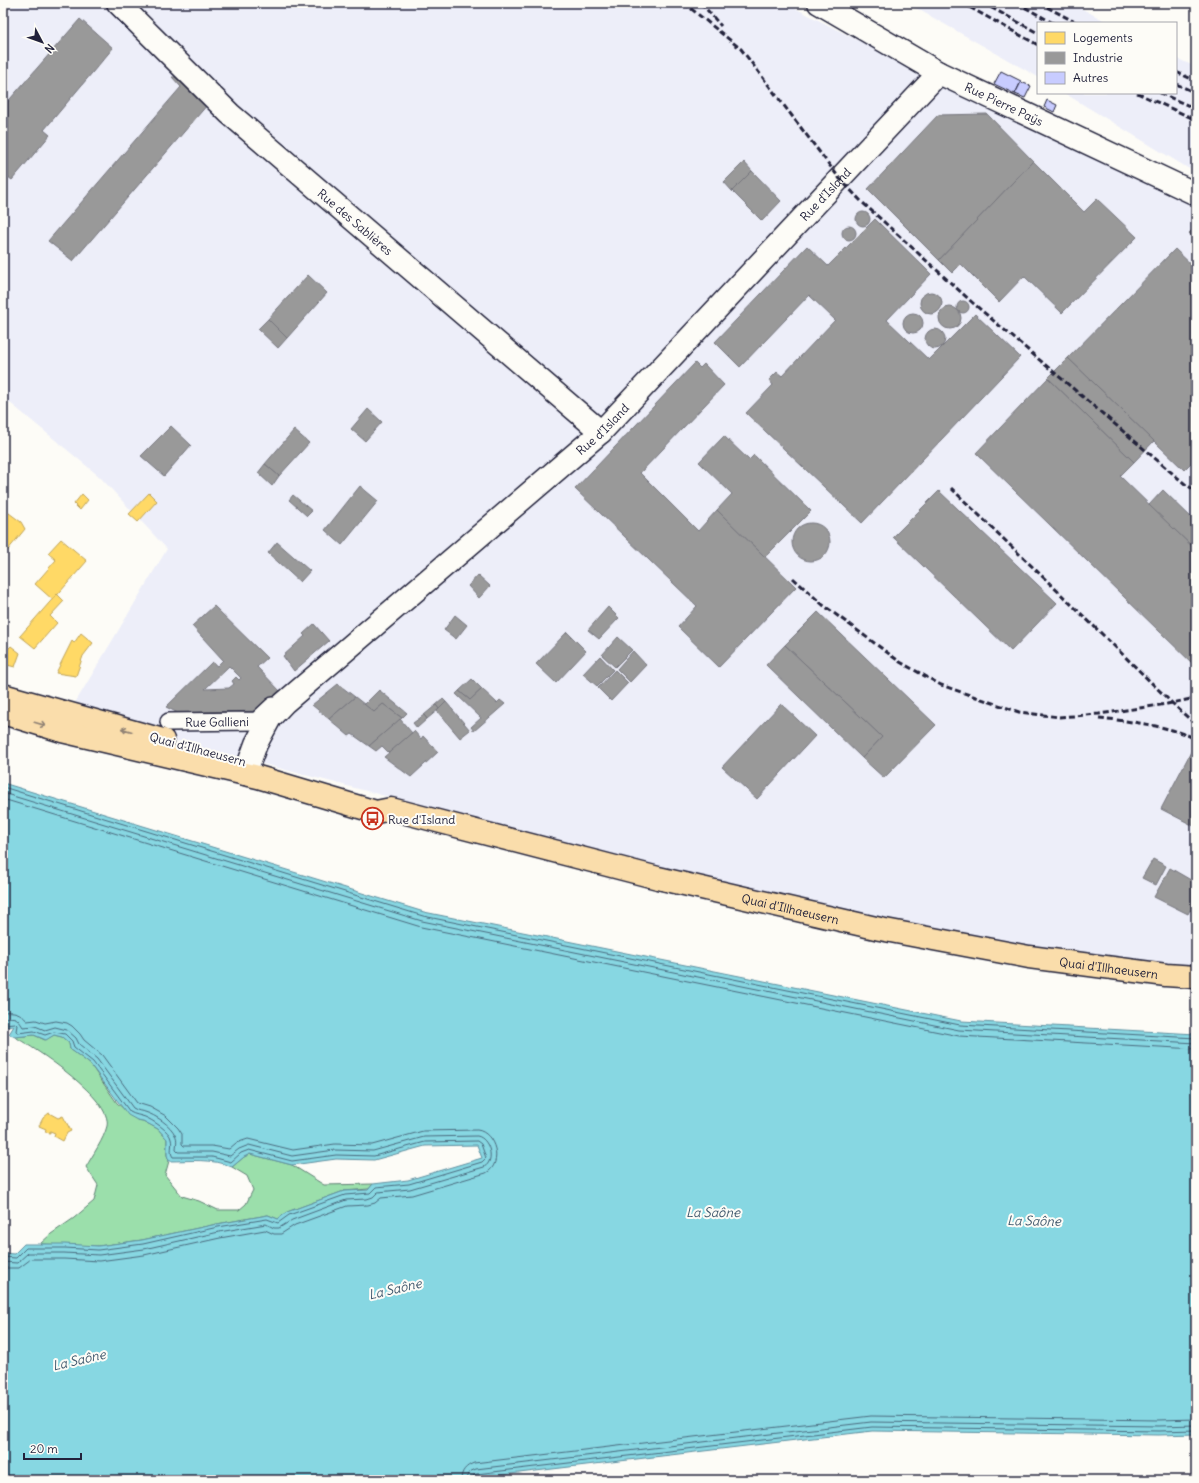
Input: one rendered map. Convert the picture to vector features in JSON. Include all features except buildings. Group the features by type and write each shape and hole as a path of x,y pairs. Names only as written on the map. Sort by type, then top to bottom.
{"main road":[{"name":"Quai d'Illhaeusern","path":"3,695 247,768"},
{"name":"Quai d'Illhaeusern","path":"3,713 62,730 247,768 380,799 391,808 658,878 880,929 1029,957 1166,975 1196,977"}],"street":[{"name":"Rue des Sablières","path":"118,3 230,114 601,432"},
{"name":"Rue Pierre Paÿs","path":"819,3 939,73 1196,194"},
{"name":"Rue d'Island","path":"247,768 270,718 284,703 601,432 939,73"},
{"name":"Rue Gallieni","path":"169,722 257,720 272,707 284,703"}],"shaded area":[{"path":"3,3 785,3 951,88 1196,202 1196,971 1143,968 812,908 69,713 167,549 100,477 3,397"},
{"path":"907,3 1071,3 1107,22 1037,22 1037,76"},
{"path":"1177,58 1196,67 1196,173 1066,94 1177,94"}],"green space":[{"path":"34,1035 45,1040 54,1035 62,1037 69,1043 70,1049 90,1064 117,1103 137,1120 143,1121 158,1129 167,1139 167,1155 169,1161 165,1175 182,1196 199,1201 218,1210 239,1210 246,1204 253,1190 247,1176 232,1167 250,1154 292,1165 324,1185 373,1184 369,1189 344,1191 287,1212 278,1219 268,1215 142,1240 98,1246 40,1244 94,1201 98,1185 86,1167 101,1142 107,1126 106,1115 98,1102 86,1089 55,1063 15,1037"}],"water":[{"name":"La Saône","path":"3,783 424,912 961,1021 1196,1034 1196,1434 1159,1435 872,1431 460,1480 3,1480 3,1253 14,1254 24,1244 98,1246 142,1240 268,1215 278,1219 287,1212 344,1191 368,1190 373,1184 408,1180 482,1158 477,1145 425,1146 374,1160 336,1159 292,1165 250,1154 232,1167 209,1161 169,1161 167,1155 167,1139 158,1129 128,1115 90,1064 70,1049 69,1043 62,1037 54,1035 46,1040 34,1035 15,1037 9,1034 14,1026 3,1027"}],"railway":[{"path":"684,3 741,49 840,179 862,202 974,304 1185,484 1196,491"},
{"path":"701,3 721,26"},
{"path":"962,3 1037,44"},
{"path":"983,3 1037,32"},
{"path":"1017,3 1051,22"},
{"path":"1039,3 1075,22"},
{"path":"1177,72 1196,81"},
{"path":"1177,84 1196,93"},
{"path":"1139,94 1196,120"},
{"path":"1162,94 1196,109"},
{"path":"951,488 1196,725"},
{"path":"793,578 823,605 900,662 941,685 1019,712 1059,717 1099,714 1167,704 1196,698"},
{"path":"1099,718 1162,727 1186,734 1196,739"}],"place":[{"name":"Rue d'Island","path":"372,819"}]}
